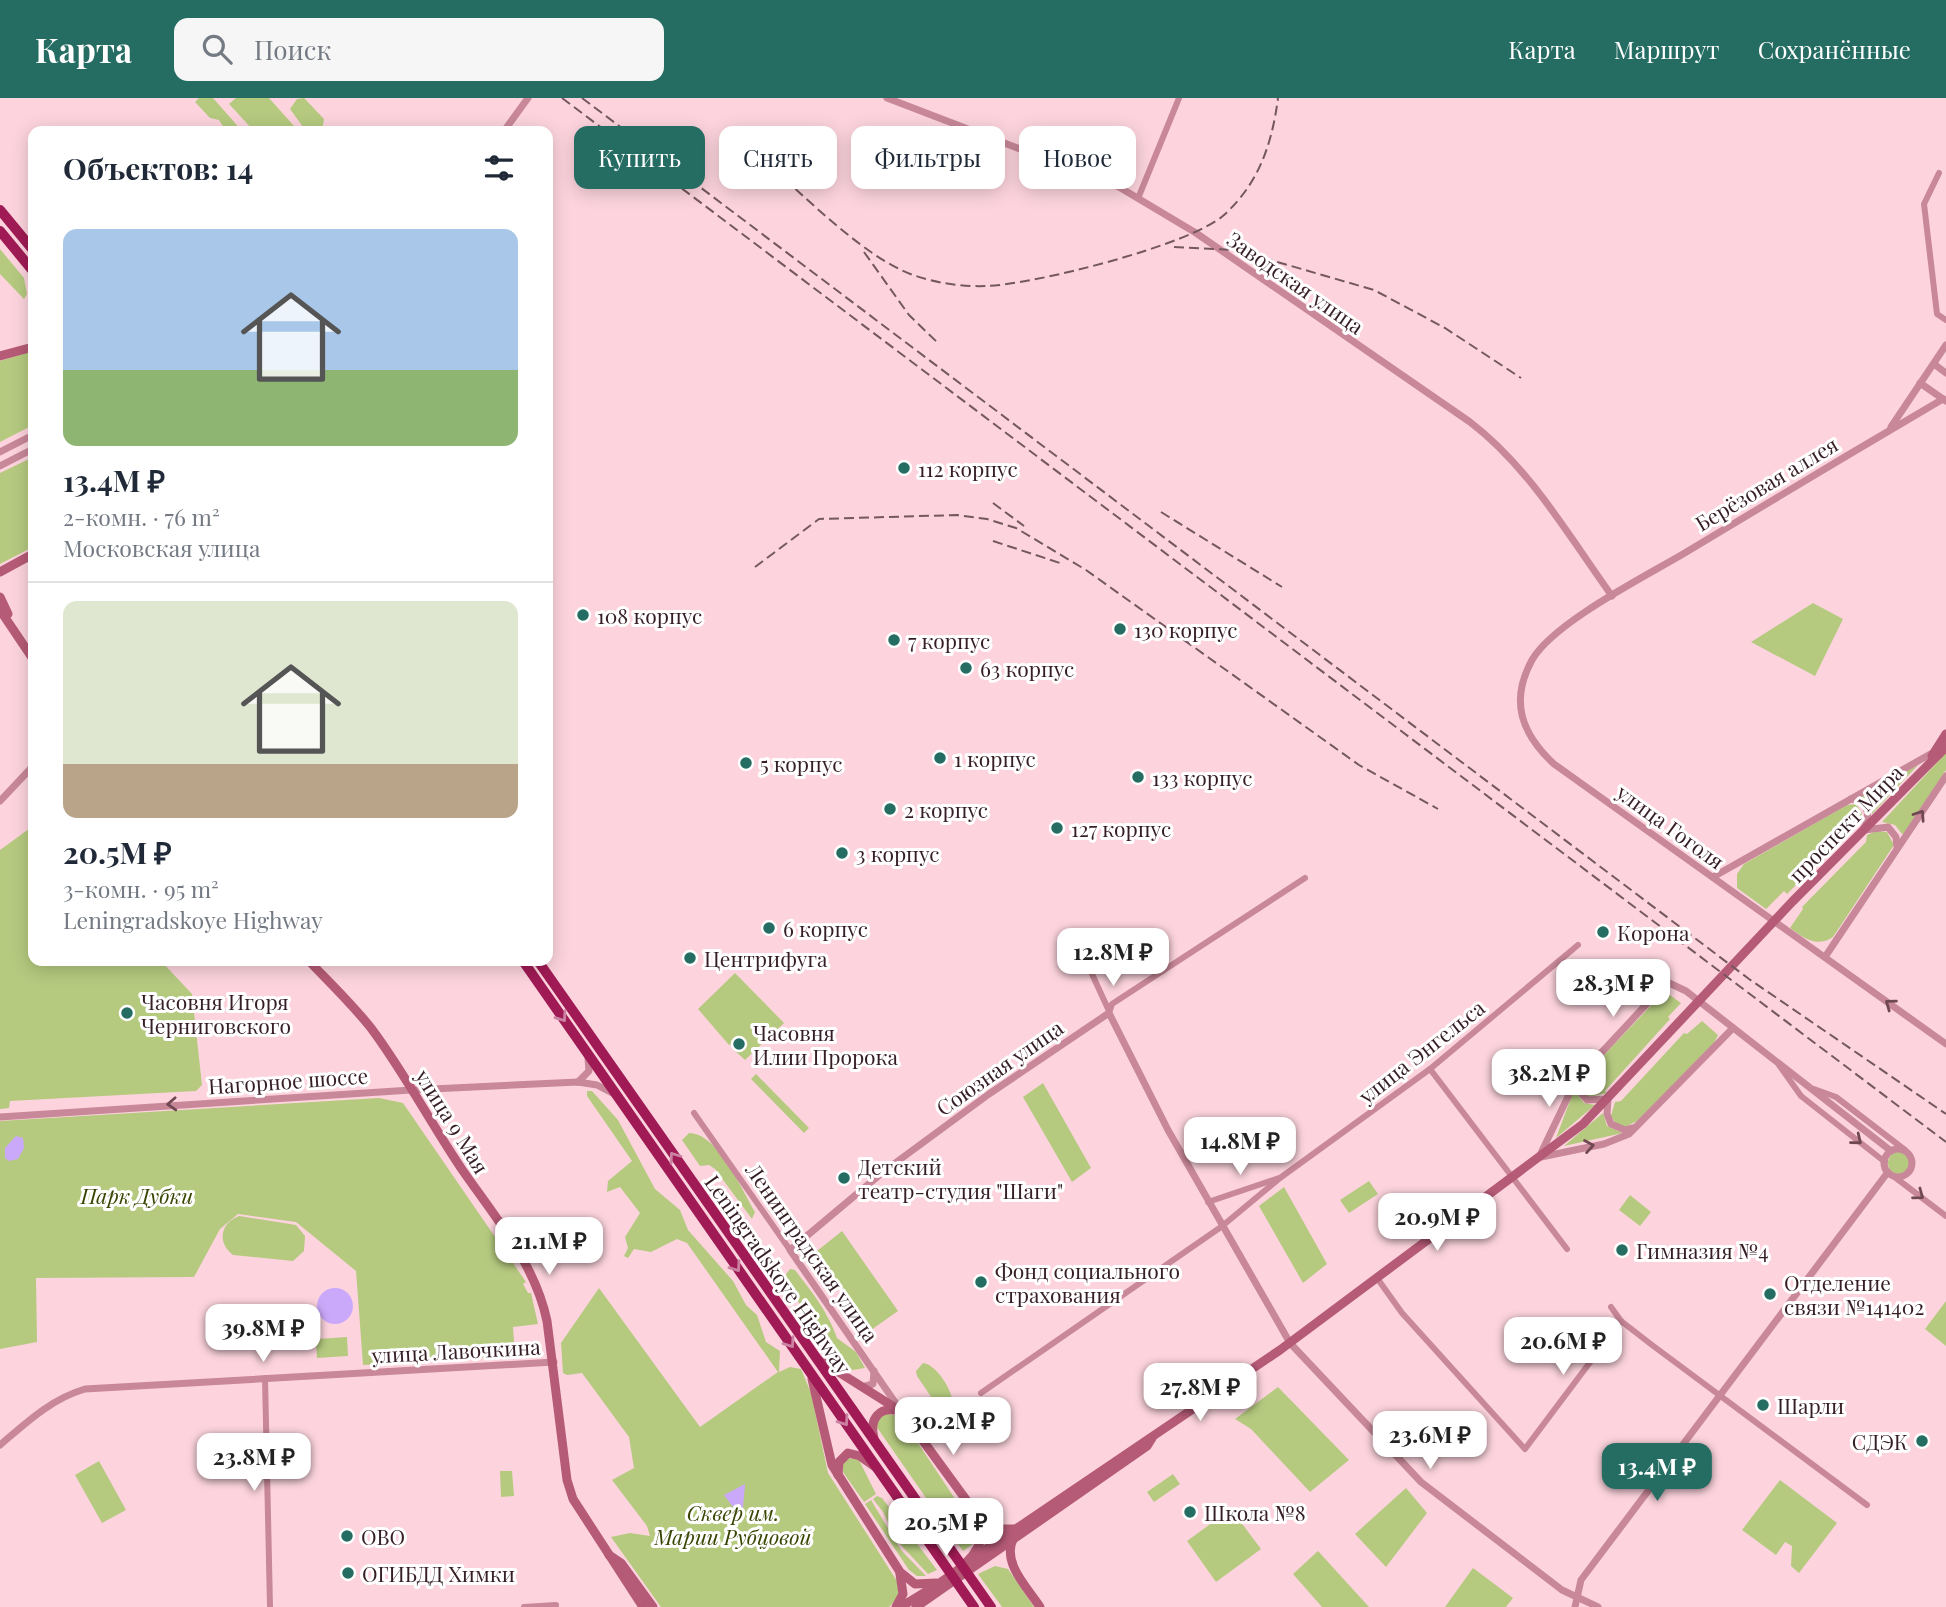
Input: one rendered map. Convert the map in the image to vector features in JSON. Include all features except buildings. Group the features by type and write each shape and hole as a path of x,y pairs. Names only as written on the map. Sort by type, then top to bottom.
{"highway":[{"path":"0,210 28,244"},
{"path":"0,231 28,265"},
{"name":"Leningradskoye Highway","path":"527,966 974,1607"},
{"name":"Leningradskoye Highway","path":"541,966 991,1607"}],"main road":[{"path":"0,356 28,348"},
{"path":"0,572 28,557"},
{"path":"0,597 17,635"},
{"path":"0,610 28,652"},
{"name":"проспект Мира","path":"1923,768 1946,734"},
{"name":"проспект Мира","path":"1015,1533 1147,1446 1152,1438 1290,1343 1583,1124 1793,902 1946,747"},
{"name":"улица 9 Мая","path":"314,966 369,1026 527,1265 545,1308 570,1491 581,1515 643,1607"},
{"path":"811,1353 836,1373 888,1401 902,1412 980,1520 996,1529 1015,1533"},
{"path":"809,1371 820,1403 830,1460 839,1477 900,1572 915,1584 939,1586"},
{"path":"877,1446 872,1423 888,1401"},
{"path":"839,1477 839,1462 848,1453 860,1456 879,1471"},
{"path":"973,1558 983,1541 980,1520"},
{"path":"916,1607 973,1558 1015,1533"},
{"path":"899,1607 984,1559 1015,1533"},
{"path":"1015,1533 1009,1552 1012,1564 1040,1607"},
{"name":"улица 9 Мая","path":"608,1554 621,1563 653,1607"},
{"path":"984,1559 995,1557 1012,1564"},
{"path":"899,1607 903,1594 900,1572"},
{"path":"932,1607 939,1586"}],"street":[{"path":"507,126 528,98"},
{"name":"Заводская улица","path":"887,98 1139,196 1492,440 1525,475 1612,596"},
{"path":"1139,196 1179,98"},
{"path":"1939,173 1924,204 1937,314 1946,320"},
{"name":"Берёзовая аллея","path":"1612,596 1889,430 1946,345"},
{"path":"1934,364 1946,373"},
{"path":"1889,430 1944,400 1920,383"},
{"path":"0,452 28,438"},
{"path":"0,466 28,452"},
{"name":"улица Гоголя","path":"1612,596 1552,637 1535,655 1522,687 1521,711 1525,729 1534,744 1554,764 1946,1044"},
{"path":"1713,877 1934,752"},
{"path":"0,801 28,771"},
{"path":"1825,957 1946,776"},
{"path":"1850,799 1862,802 1868,811 1867,822 1859,835"},
{"path":"1859,835 1875,827 1888,827 1897,840 1894,854"},
{"name":"Союзная улица","path":"790,1250 883,1172 999,1087 1109,1013 1112,1004 1305,878"},
{"name":"улица Энгельса","path":"981,1393 1221,1227 1280,1178 1430,1069 1578,946"},
{"path":"1091,974 1221,1227 1290,1343 1421,1482 1562,1590 1577,1593 1598,1607"},
{"path":"1537,1158 1555,1129 1571,1088 1580,1075 1667,982 1686,991 1891,1151 1905,1150"},
{"path":"1537,1158 1615,1140 1637,1126 1733,1028"},
{"path":"578,1082 587,1076 590,1066 581,1042"},
{"path":"1778,1063 1801,1096 1885,1162 1890,1173 1946,1216"},
{"path":"1430,1069 1567,1249"},
{"path":"1580,1075 1578,1087 1583,1097 1593,1101 1608,1099 1607,1114 1611,1124 1625,1130 1637,1126"},
{"path":"578,1082 597,1085 617,1096"},
{"name":"Нагорное шоссе","path":"0,1116 578,1082"},
{"path":"1808,1087 1836,1097 1905,1150 1912,1158 1912,1167 1902,1176 1890,1173"},
{"name":"Ленинградская улица","path":"694,1113 874,1370 888,1401 902,1412"},
{"path":"1885,1162 1891,1151"},
{"path":"1576,1607 1581,1580 1890,1173"},
{"name":"улица Энгельса","path":"1208,1202 1280,1178"},
{"path":"1377,1278 1402,1313 1525,1449 1621,1321"},
{"path":"1611,1307 1621,1321 1867,1505"},
{"name":"улица Лавочкина","path":"0,1445 44,1408 63,1397 85,1390 554,1362"},
{"path":"862,1387 873,1384 874,1370"},
{"path":"265,1378 270,1607"},
{"path":"524,1607 556,1605"}],"green space":[{"path":"199,98 213,98 238,126 223,126 219,120 210,118 195,102"},
{"path":"236,98 269,98 294,126 249,126 229,104"},
{"path":"304,98 324,119 323,126 302,126 290,109 297,99"},
{"path":"0,249 24,278 27,294 24,299 0,274"},
{"path":"28,353 28,428 0,442 0,361"},
{"path":"28,459 28,550 0,564 0,473"},
{"path":"1813,603 1843,619 1815,676 1751,642"},
{"path":"1946,753 1946,770 1906,833 1902,834 1895,825 1882,822"},
{"path":"1918,765 1872,814 1869,805 1856,797"},
{"path":"1856,804 1862,813 1859,822 1787,894 1784,891 1766,909 1737,888 1737,874 1744,864 1847,805"},
{"path":"28,830 28,966 166,966 192,994 202,1085 196,1091 10,1101 9,1108 0,1109 0,850"},
{"path":"1877,831 1887,832 1894,845 1833,937 1816,942 1790,928 1802,907 1866,842 1867,835"},
{"path":"735,973 784,1023 745,1060 734,1050 743,1045 741,1040 729,1045 698,1009"},
{"path":"1667,993 1681,1003 1668,1017 1670,1019 1605,1091 1607,1093 1589,1097 1583,1091 1585,1075 1661,995"},
{"path":"1702,1021 1718,1035 1714,1043 1637,1121 1625,1127 1616,1124 1611,1116 1615,1102 1621,1101 1684,1033 1687,1034"},
{"path":"756,1074 809,1128 804,1133 751,1079"},
{"path":"1043,1083 1091,1168 1072,1182 1023,1097"},
{"path":"1574,1090 1584,1103 1595,1105 1556,1138"},
{"name":"Сквер им. Марии Рубцовой","path":"587,1091 592,1091 618,1120 655,1189 680,1210 688,1230 733,1281 746,1305 757,1315 766,1342 780,1351 779,1372 790,1367 801,1369 811,1393 828,1473 897,1581 899,1596 889,1607 661,1607 611,1537 630,1533 650,1536 647,1526 612,1480 634,1468 629,1437 582,1373 563,1373 561,1343 599,1288 700,1427 778,1372 687,1243 677,1239 651,1252 634,1249 628,1258 624,1256 628,1248 625,1237 640,1213 620,1187 607,1192 608,1181 632,1161 587,1096"},
{"name":"Парк Дубки","path":"379,1098 403,1103 526,1282 523,1284 528,1293 531,1293 538,1324 513,1327 515,1356 363,1365 356,1271 296,1222 238,1214 220,1229 194,1277 36,1278 37,1342 0,1349 0,1121"},
{"path":"1603,1113 1607,1126 1623,1133 1564,1146"},
{"path":"689,1133 700,1135 710,1142 728,1164 755,1212 752,1219 715,1169 709,1165 700,1166 682,1140"},
{"path":"1899,1152 1907,1155 1910,1163 1907,1171 1899,1174 1891,1171 1888,1163 1891,1155"},
{"path":"1369,1181 1378,1194 1349,1213 1340,1200"},
{"path":"1284,1187 1327,1264 1303,1283 1259,1206"},
{"path":"1630,1195 1651,1212 1640,1226 1619,1210"},
{"path":"239,1216 296,1225 305,1236 304,1251 293,1261 233,1255 225,1245 223,1234 228,1223"},
{"path":"842,1231 898,1311 871,1330 817,1251"},
{"path":"790,1269 795,1270 819,1302 837,1338 856,1352 865,1368 847,1371 834,1352 828,1355 825,1352 819,1326 811,1316 802,1317 802,1308 791,1289 778,1285"},
{"path":"1946,1301 1946,1346 1925,1329"},
{"path":"308,1326 309,1339 282,1341 282,1328"},
{"path":"347,1337 348,1356 317,1358 316,1339"},
{"path":"923,1363 933,1368 944,1380 951,1394 952,1405 947,1408 938,1407 917,1376 916,1371"},
{"path":"1278,1387 1349,1460 1310,1492 1251,1429 1235,1419"},
{"path":"887,1414 900,1416 975,1529 973,1544 963,1551 876,1426 879,1418"},
{"path":"848,1458 859,1460 876,1494 864,1502 843,1472 843,1463"},
{"path":"99,1461 126,1510 102,1523 75,1475"},
{"path":"500,1471 512,1471 514,1496 501,1497"},
{"path":"1173,1474 1180,1484 1154,1502 1147,1492"},
{"path":"1780,1480 1837,1523 1799,1573 1791,1566 1792,1546 1785,1542 1776,1555 1742,1530"},
{"path":"1406,1488 1427,1513 1386,1567 1355,1534"},
{"path":"877,1496 882,1498 937,1570 928,1574 898,1542 883,1512 873,1499"},
{"path":"871,1500 901,1550 926,1576 917,1576 909,1570 865,1504"},
{"path":"1231,1509 1261,1549 1216,1582 1187,1541"},
{"path":"1318,1551 1369,1607 1322,1607 1293,1574"},
{"path":"995,1566 1008,1569 1034,1607 1002,1607 978,1574"},
{"path":"1473,1568 1513,1598 1506,1607 1445,1607"}],"shaded area":[{"path":"16,1136 23,1138 24,1148 18,1159 9,1161 5,1158 5,1148"},
{"path":"335,1288 348,1293 353,1306 348,1319 335,1324 322,1319 317,1306 322,1293"},
{"path":"745,1484 742,1519 724,1495"}],"railway":[{"path":"562,98 1946,1142"},
{"path":"582,98 1749,979 1946,1114"},
{"path":"796,189 854,240 913,275 949,284 977,286 1038,279 1110,261 1179,239 1206,227 1224,215 1246,190 1262,162 1268,147 1278,98"},
{"path":"1174,247 1236,250 1374,290 1445,328 1521,378"},
{"path":"864,252 909,315 939,344"},
{"path":"993,503 1024,526"},
{"path":"1161,512 1282,587"},
{"path":"755,567 819,519 957,515 987,519 1016,528 1086,570 1359,765 1438,809"},
{"path":"993,541 1063,564"}],"place":[{"name":"112 корпус","path":"904,468"},
{"name":"108 корпус","path":"583,615"},
{"name":"130 корпус","path":"1120,629"},
{"name":"7 корпус","path":"894,640"},
{"name":"63 корпус","path":"966,668"},
{"name":"1 корпус","path":"940,758"},
{"name":"5 корпус","path":"746,763"},
{"name":"133 корпус","path":"1138,777"},
{"name":"2 корпус","path":"890,809"},
{"name":"127 корпус","path":"1057,828"},
{"name":"3 корпус","path":"842,853"},
{"name":"6 корпус","path":"769,928"},
{"name":"Корона","path":"1603,932"},
{"name":"Центрифуга","path":"690,958"},
{"name":"Часовня Игоря Черниговского","path":"127,1013"},
{"name":"Часовня Илии Пророка","path":"739,1044"},
{"name":"Детский театр-студия \"Шаги\"","path":"844,1178"},
{"name":"Гимназия №4","path":"1622,1250"},
{"name":"Фонд социального страхования","path":"981,1282"},
{"name":"Отделение связи №141402","path":"1770,1294"},
{"name":"Шарли","path":"1763,1405"},
{"name":"СДЭК","path":"1922,1441"},
{"name":"Школа №8","path":"1190,1512"},
{"name":"ОВО","path":"347,1536"},
{"name":"ОГИБДД Химки","path":"348,1573"}]}
